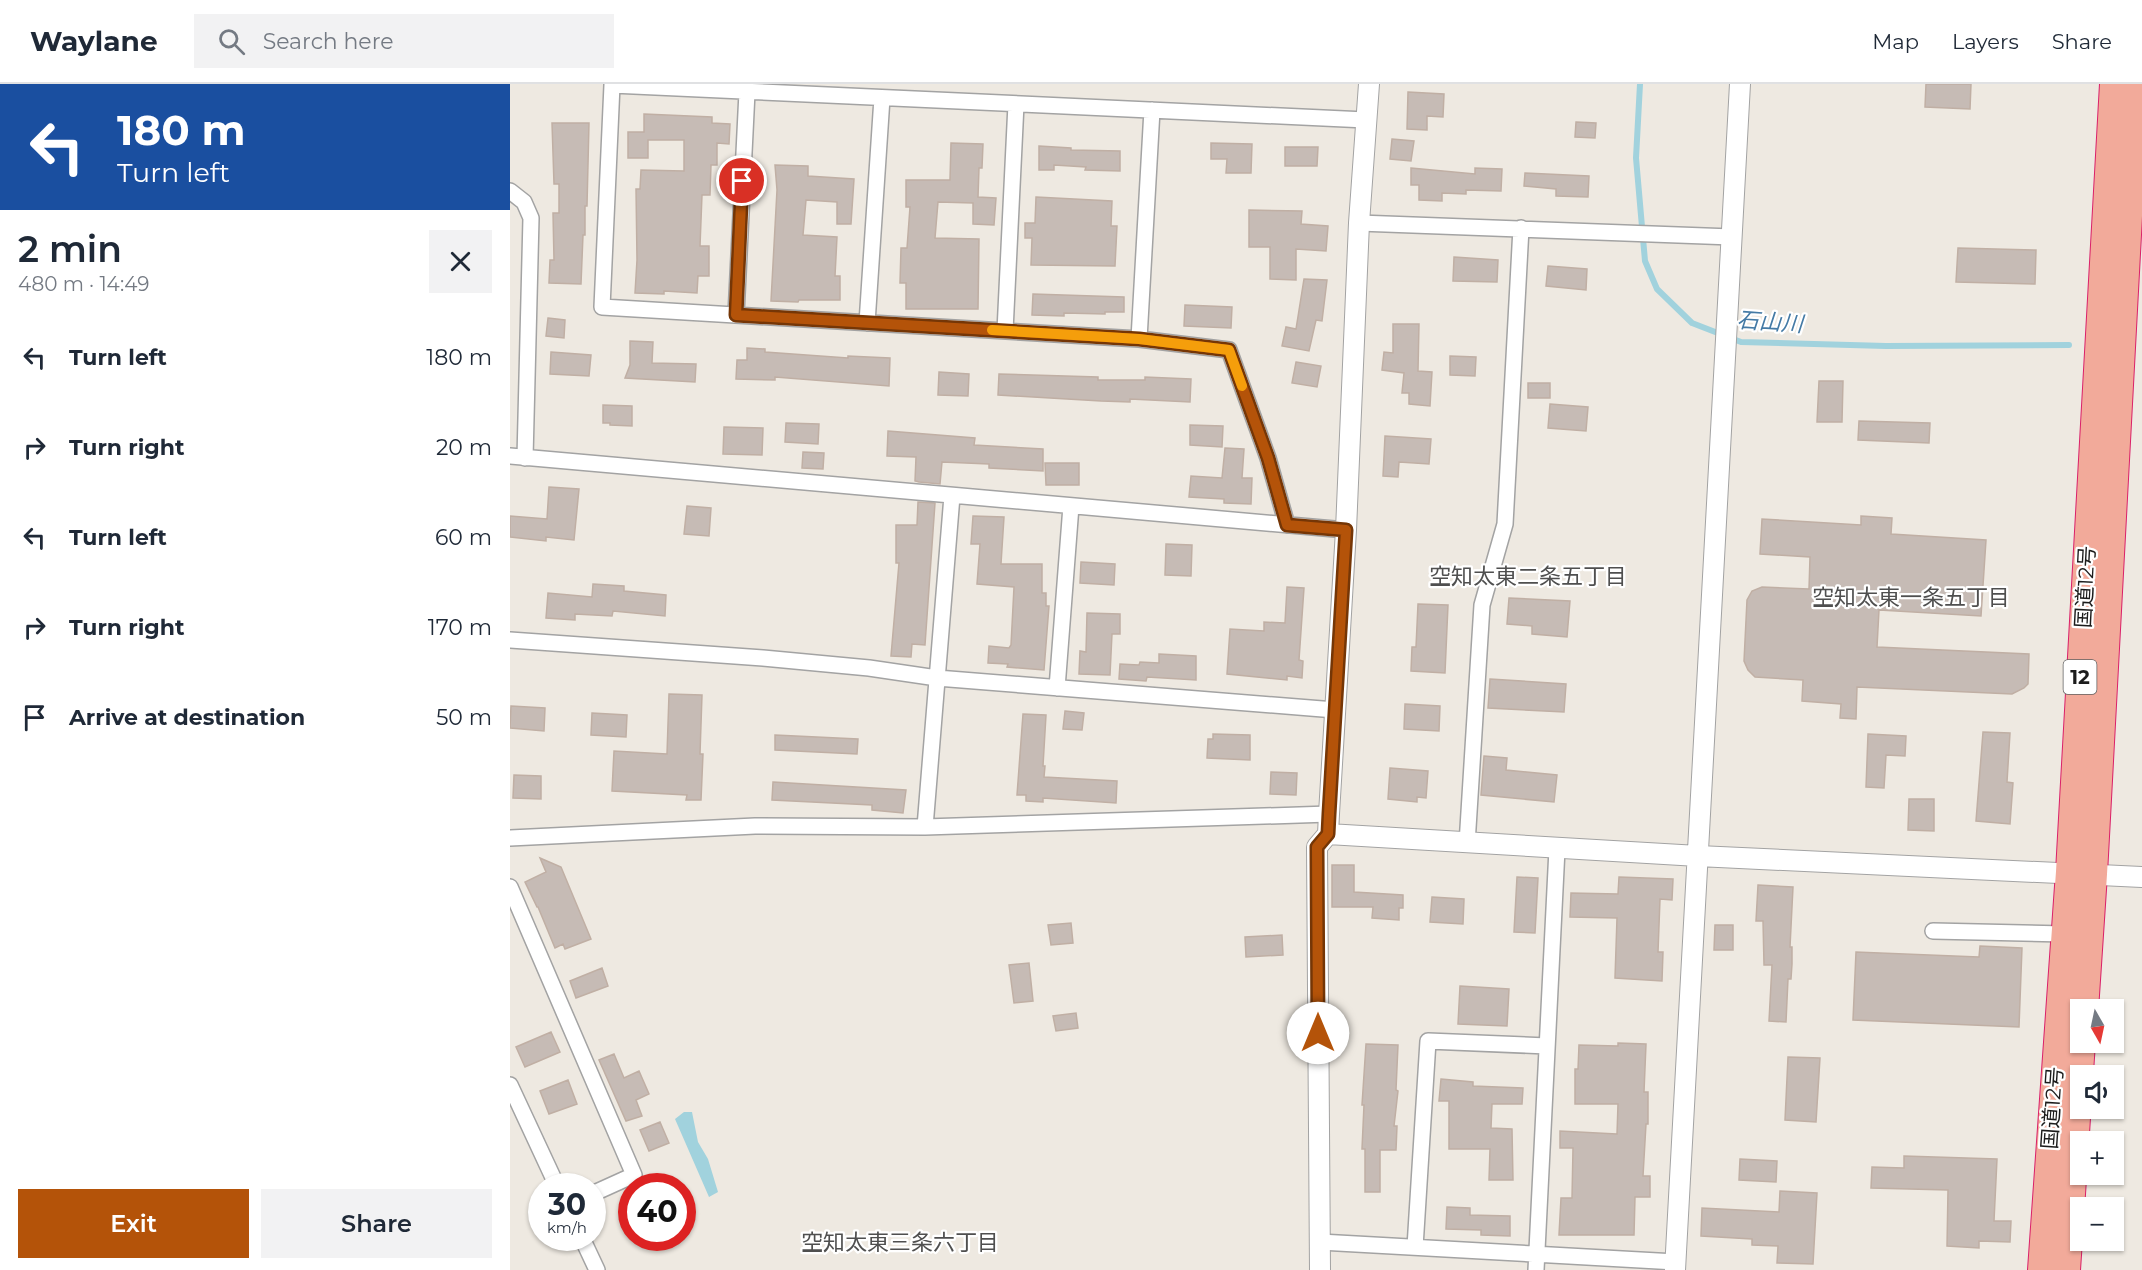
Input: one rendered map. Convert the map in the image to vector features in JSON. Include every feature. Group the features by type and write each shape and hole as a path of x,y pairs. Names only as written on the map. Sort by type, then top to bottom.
{"highway":[{"name":"国道12号","path":"2085,999 2081,873 2113,84"},
{"name":"国道12号","path":"2040,1270 2065,934 2081,873 2136,84"},
{"name":"国道12号","path":"2067,1270 2081,1053"}],"street":[{"path":"1320,1270 1317,847 1329,824 1346,530 1359,223 1369,84"},
{"path":"1320,1242 1537,1254 1676,1266 1740,84"},
{"path":"1287,525 1268,458 1229,350 1139,339 602,308 612,86 1366,120"},
{"path":"736,315 747,92"},
{"path":"867,323 882,98"},
{"path":"1005,331 1016,104"},
{"path":"1139,339 1152,110"},
{"path":"510,191 524,202 531,218 518,457 1346,530"},
{"path":"1359,223 1732,237"},
{"path":"1467,844 1482,605 1505,524 1521,228"},
{"path":"925,827 952,496"},
{"path":"1057,688 1071,506"},
{"path":"510,640 763,658 869,668 937,678 1335,710"},
{"path":"510,838 755,826 1329,824 1467,844 2142,877"},
{"path":"1536,1270 1557,849"},
{"path":"510,887 634,1175 606,1188"},
{"path":"1933,931 2065,934"},
{"path":"1415,1247 1428,1041 1547,1046"},
{"path":"510,1085 551,1173"},
{"path":"588,1251 597,1270"}],"water":[{"path":"684,1112 692,1112 698,1142 708,1159 718,1192 709,1197 675,1119"}],"building":[{"path":"1926,84 1971,84 1970,109 1925,107"},
{"path":"1408,92 1444,94 1443,117 1427,116 1427,130 1407,129"},
{"path":"644,114 712,117 712,123 730,124 729,144 717,143 717,165 711,165 710,195 702,195 700,246 709,246 709,276 698,276 697,293 664,291 664,294 635,293 636,189 640,189 641,170 684,171 684,140 648,140 648,158 628,158 628,132 644,132"},
{"path":"1576,122 1596,123 1595,138 1575,137"},
{"path":"552,123 589,123 587,206 585,206 581,284 549,283 550,260 554,260 553,213 559,213 559,184 554,184"},
{"path":"1392,139 1414,141 1411,161 1390,159"},
{"path":"951,143 983,144 978,197 996,198 994,225 973,224 973,203 938,202 935,238 979,239 978,309 906,309 906,283 900,283 901,248 907,248 910,207 906,207 906,180 950,180"},
{"path":"1211,143 1252,144 1251,173 1226,173 1227,159 1211,159"},
{"path":"1039,146 1071,148 1071,150 1120,151 1120,171 1085,170 1086,167 1054,165 1054,170 1039,170"},
{"path":"1285,147 1318,147 1317,166 1285,166"},
{"path":"775,165 808,166 808,176 854,179 851,224 837,224 837,202 806,200 803,235 837,237 835,276 840,276 840,300 771,301 777,190"},
{"path":"1411,168 1475,174 1475,168 1502,169 1501,191 1466,190 1466,194 1442,193 1442,201 1419,200 1419,185 1411,185"},
{"path":"1525,173 1589,176 1588,197 1556,196 1556,189 1524,186"},
{"path":"1036,197 1112,201 1111,226 1117,226 1115,266 1031,265 1032,238 1025,238 1025,223 1035,223"},
{"path":"1249,210 1302,211 1301,224 1328,226 1326,251 1296,249 1296,280 1270,279 1270,247 1249,247"},
{"path":"1958,248 2036,250 2035,284 1956,282"},
{"path":"1454,257 1498,260 1497,282 1453,281"},
{"path":"1548,266 1587,269 1586,290 1546,286"},
{"path":"1304,279 1327,280 1322,321 1316,320 1309,351 1282,346 1286,327 1296,329"},
{"path":"1033,294 1124,297 1124,312 1064,313 1064,316 1032,315"},
{"path":"1185,305 1232,307 1231,328 1184,326"},
{"path":"548,318 565,320 564,338 546,336"},
{"path":"1393,324 1419,324 1418,371 1432,372 1430,406 1409,404 1409,393 1402,393 1404,373 1382,370 1384,352 1393,353"},
{"path":"630,341 653,342 652,363 696,364 695,382 625,378 630,365"},
{"path":"747,348 765,349 765,352 848,358 848,356 890,358 889,386 775,377 775,380 736,379 737,360 747,360"},
{"path":"551,352 591,355 589,376 550,374"},
{"path":"1450,356 1476,357 1475,376 1450,375"},
{"path":"1296,362 1321,366 1317,387 1292,383"},
{"path":"939,372 969,374 968,396 938,395"},
{"path":"999,374 1098,377 1098,380 1145,380 1145,377 1191,379 1190,402 1130,399 1130,402 1101,401 998,395"},
{"path":"1819,381 1843,381 1842,422 1817,422"},
{"path":"1528,383 1550,383 1550,398 1528,398"},
{"path":"1550,404 1588,407 1586,431 1548,428"},
{"path":"603,405 632,406 632,426 603,423"},
{"path":"1859,421 1930,423 1929,443 1858,440"},
{"path":"786,423 819,424 818,444 785,442"},
{"path":"1190,425 1223,426 1222,447 1190,445"},
{"path":"724,427 763,428 762,455 723,454"},
{"path":"888,431 975,438 974,445 1043,449 1043,471 989,468 989,464 942,462 940,484 915,481 916,457 887,456"},
{"path":"1385,436 1431,439 1429,464 1399,462 1398,477 1383,476"},
{"path":"1225,448 1244,449 1242,478 1252,478 1251,504 1224,503 1224,499 1189,497 1191,476 1222,478"},
{"path":"803,452 824,453 823,469 802,468"},
{"path":"1045,463 1079,463 1079,485 1046,485"},
{"path":"549,487 579,489 574,540 546,537 546,541 510,537 510,516 547,519"},
{"path":"918,502 935,503 925,645 912,644 911,657 891,656 899,563 896,563 896,525 917,525"},
{"path":"687,506 711,508 709,536 684,534"},
{"path":"973,516 1004,517 1001,564 1042,564 1042,593 1046,593 1046,606 1049,606 1044,670 988,663 989,646 1009,648 1011,645 1014,587 977,584 980,544 971,544"},
{"path":"1861,516 1892,518 1891,534 1986,540 1981,616 1879,610 1877,647 2029,654 2028,684 2024,688 2012,694 1857,687 1856,719 1840,718 1841,704 1802,701 1803,680 1755,677 1748,670 1744,661 1747,600 1752,591 1762,587 1809,589 1810,557 1760,554 1762,519 1861,525"},
{"path":"1166,544 1192,545 1191,576 1165,575"},
{"path":"1081,562 1115,564 1114,585 1080,583"},
{"path":"593,584 624,586 624,591 666,595 665,616 613,611 612,616 575,614 575,620 546,618 548,593 592,597"},
{"path":"1287,587 1304,588 1299,660 1303,661 1302,678 1287,676 1287,680 1227,674 1230,629 1264,631 1264,622 1285,623"},
{"path":"1509,598 1570,601 1567,637 1532,634 1532,626 1507,624"},
{"path":"1418,604 1448,605 1445,673 1411,671 1412,647 1416,647"},
{"path":"1087,613 1120,614 1120,634 1112,634 1110,675 1079,674 1080,651 1086,652"},
{"path":"1159,654 1196,656 1196,680 1147,677 1146,681 1119,679 1120,664 1159,663"},
{"path":"1490,679 1566,684 1564,712 1488,708"},
{"path":"669,694 702,695 701,800 686,800 687,795 612,791 614,751 667,754"},
{"path":"1405,704 1440,706 1439,731 1404,729"},
{"path":"511,706 545,708 544,731 510,728"},
{"path":"1065,711 1084,713 1082,730 1063,729"},
{"path":"592,713 627,715 626,737 591,735"},
{"path":"1023,714 1046,715 1044,777 1117,781 1116,803 1043,798 1043,802 1026,801 1026,795 1017,795"},
{"path":"1983,732 2010,733 2007,782 2013,783 2010,824 1976,821"},
{"path":"1213,734 1250,735 1250,760 1207,758 1208,739 1213,739"},
{"path":"1868,734 1906,736 1905,756 1886,755 1884,788 1866,787"},
{"path":"775,735 858,739 857,754 775,750"},
{"path":"1484,756 1507,758 1506,770 1557,775 1554,802 1481,795"},
{"path":"1390,768 1428,771 1426,798 1417,797 1417,802 1388,799"},
{"path":"1271,772 1297,773 1296,795 1270,794"},
{"path":"514,775 541,776 541,799 513,798"},
{"path":"773,782 906,790 903,813 872,810 872,805 772,800"},
{"path":"1909,799 1934,799 1934,831 1908,830"},
{"path":"540,858 561,867 591,939 565,949 563,944 555,948 525,882 546,872"},
{"path":"1332,865 1354,865 1354,892 1403,895 1403,908 1399,908 1399,920 1372,918 1373,907 1332,907"},
{"path":"1517,877 1538,878 1535,933 1514,932"},
{"path":"1619,877 1673,879 1672,900 1660,899 1658,952 1663,952 1662,981 1615,978 1617,918 1570,917 1571,893 1618,894"},
{"path":"1758,885 1793,887 1790,947 1792,947 1792,964 1791,979 1788,979 1786,1022 1769,1021 1772,965 1764,965 1763,921 1756,921"},
{"path":"1432,897 1464,899 1463,924 1430,922"},
{"path":"1071,923 1073,943 1051,945 1048,925"},
{"path":"1715,925 1733,925 1733,950 1714,950"},
{"path":"1282,935 1283,955 1246,957 1245,937"},
{"path":"1980,946 2022,948 2019,1027 1853,1020 1856,952 1979,957"},
{"path":"1029,963 1033,1001 1014,1003 1009,965"},
{"path":"602,968 608,986 576,998 570,981"},
{"path":"1460,986 1509,989 1507,1026 1458,1024"},
{"path":"1076,1013 1078,1028 1056,1031 1053,1016"},
{"path":"551,1032 560,1052 525,1067 516,1047"},
{"path":"1618,1043 1646,1044 1644,1092 1648,1092 1648,1124 1646,1124 1643,1176 1650,1176 1650,1197 1635,1197 1634,1235 1559,1235 1561,1198 1572,1198 1573,1148 1560,1148 1560,1131 1617,1134 1618,1104 1575,1104 1575,1069 1578,1069 1579,1045 1618,1046"},
{"path":"1366,1044 1398,1045 1396,1090 1398,1091 1394,1126 1397,1126 1396,1150 1380,1150 1380,1192 1365,1192 1365,1149 1362,1149 1364,1105 1362,1105"},
{"path":"614,1054 624,1078 639,1071 649,1094 636,1100 642,1116 626,1121 599,1060"},
{"path":"1788,1057 1820,1058 1816,1122 1785,1120"},
{"path":"1441,1079 1473,1082 1473,1086 1523,1088 1522,1104 1492,1104 1491,1128 1512,1129 1513,1180 1489,1180 1490,1149 1449,1149 1449,1101 1439,1101"},
{"path":"568,1080 577,1104 549,1114 540,1091"},
{"path":"660,1122 669,1143 649,1151 640,1130"},
{"path":"1904,1156 1997,1159 1994,1221 2011,1221 2010,1242 1979,1241 1979,1248 1947,1246 1948,1190 1871,1188 1872,1167 1904,1168"},
{"path":"1740,1159 1777,1161 1776,1182 1739,1180"},
{"path":"1780,1191 1817,1193 1813,1264 1777,1263 1778,1246 1752,1245 1752,1239 1701,1236 1702,1208 1779,1212"},
{"path":"1447,1207 1470,1208 1470,1215 1510,1216 1510,1236 1481,1235 1481,1230 1446,1229"}],"waterway":[{"name":"石山川","path":"1640,84 1636,158 1645,261 1657,289 1692,323 1741,342 1886,346 2069,345"}],"slow traffic":[{"path":"992,330 1139,339 1229,350 1242,386"}],"district":[{"name":"空知太東二条五丁目","path":"1528,576"},
{"name":"空知太東一条五丁目","path":"1911,597"},
{"name":"空知太東三条六丁目","path":"900,1242"}],"route":[{"path":"742,181 736,315 1139,339 1229,350 1268,458 1287,525 1346,530 1328,834 1317,847 1318,1033"}]}
